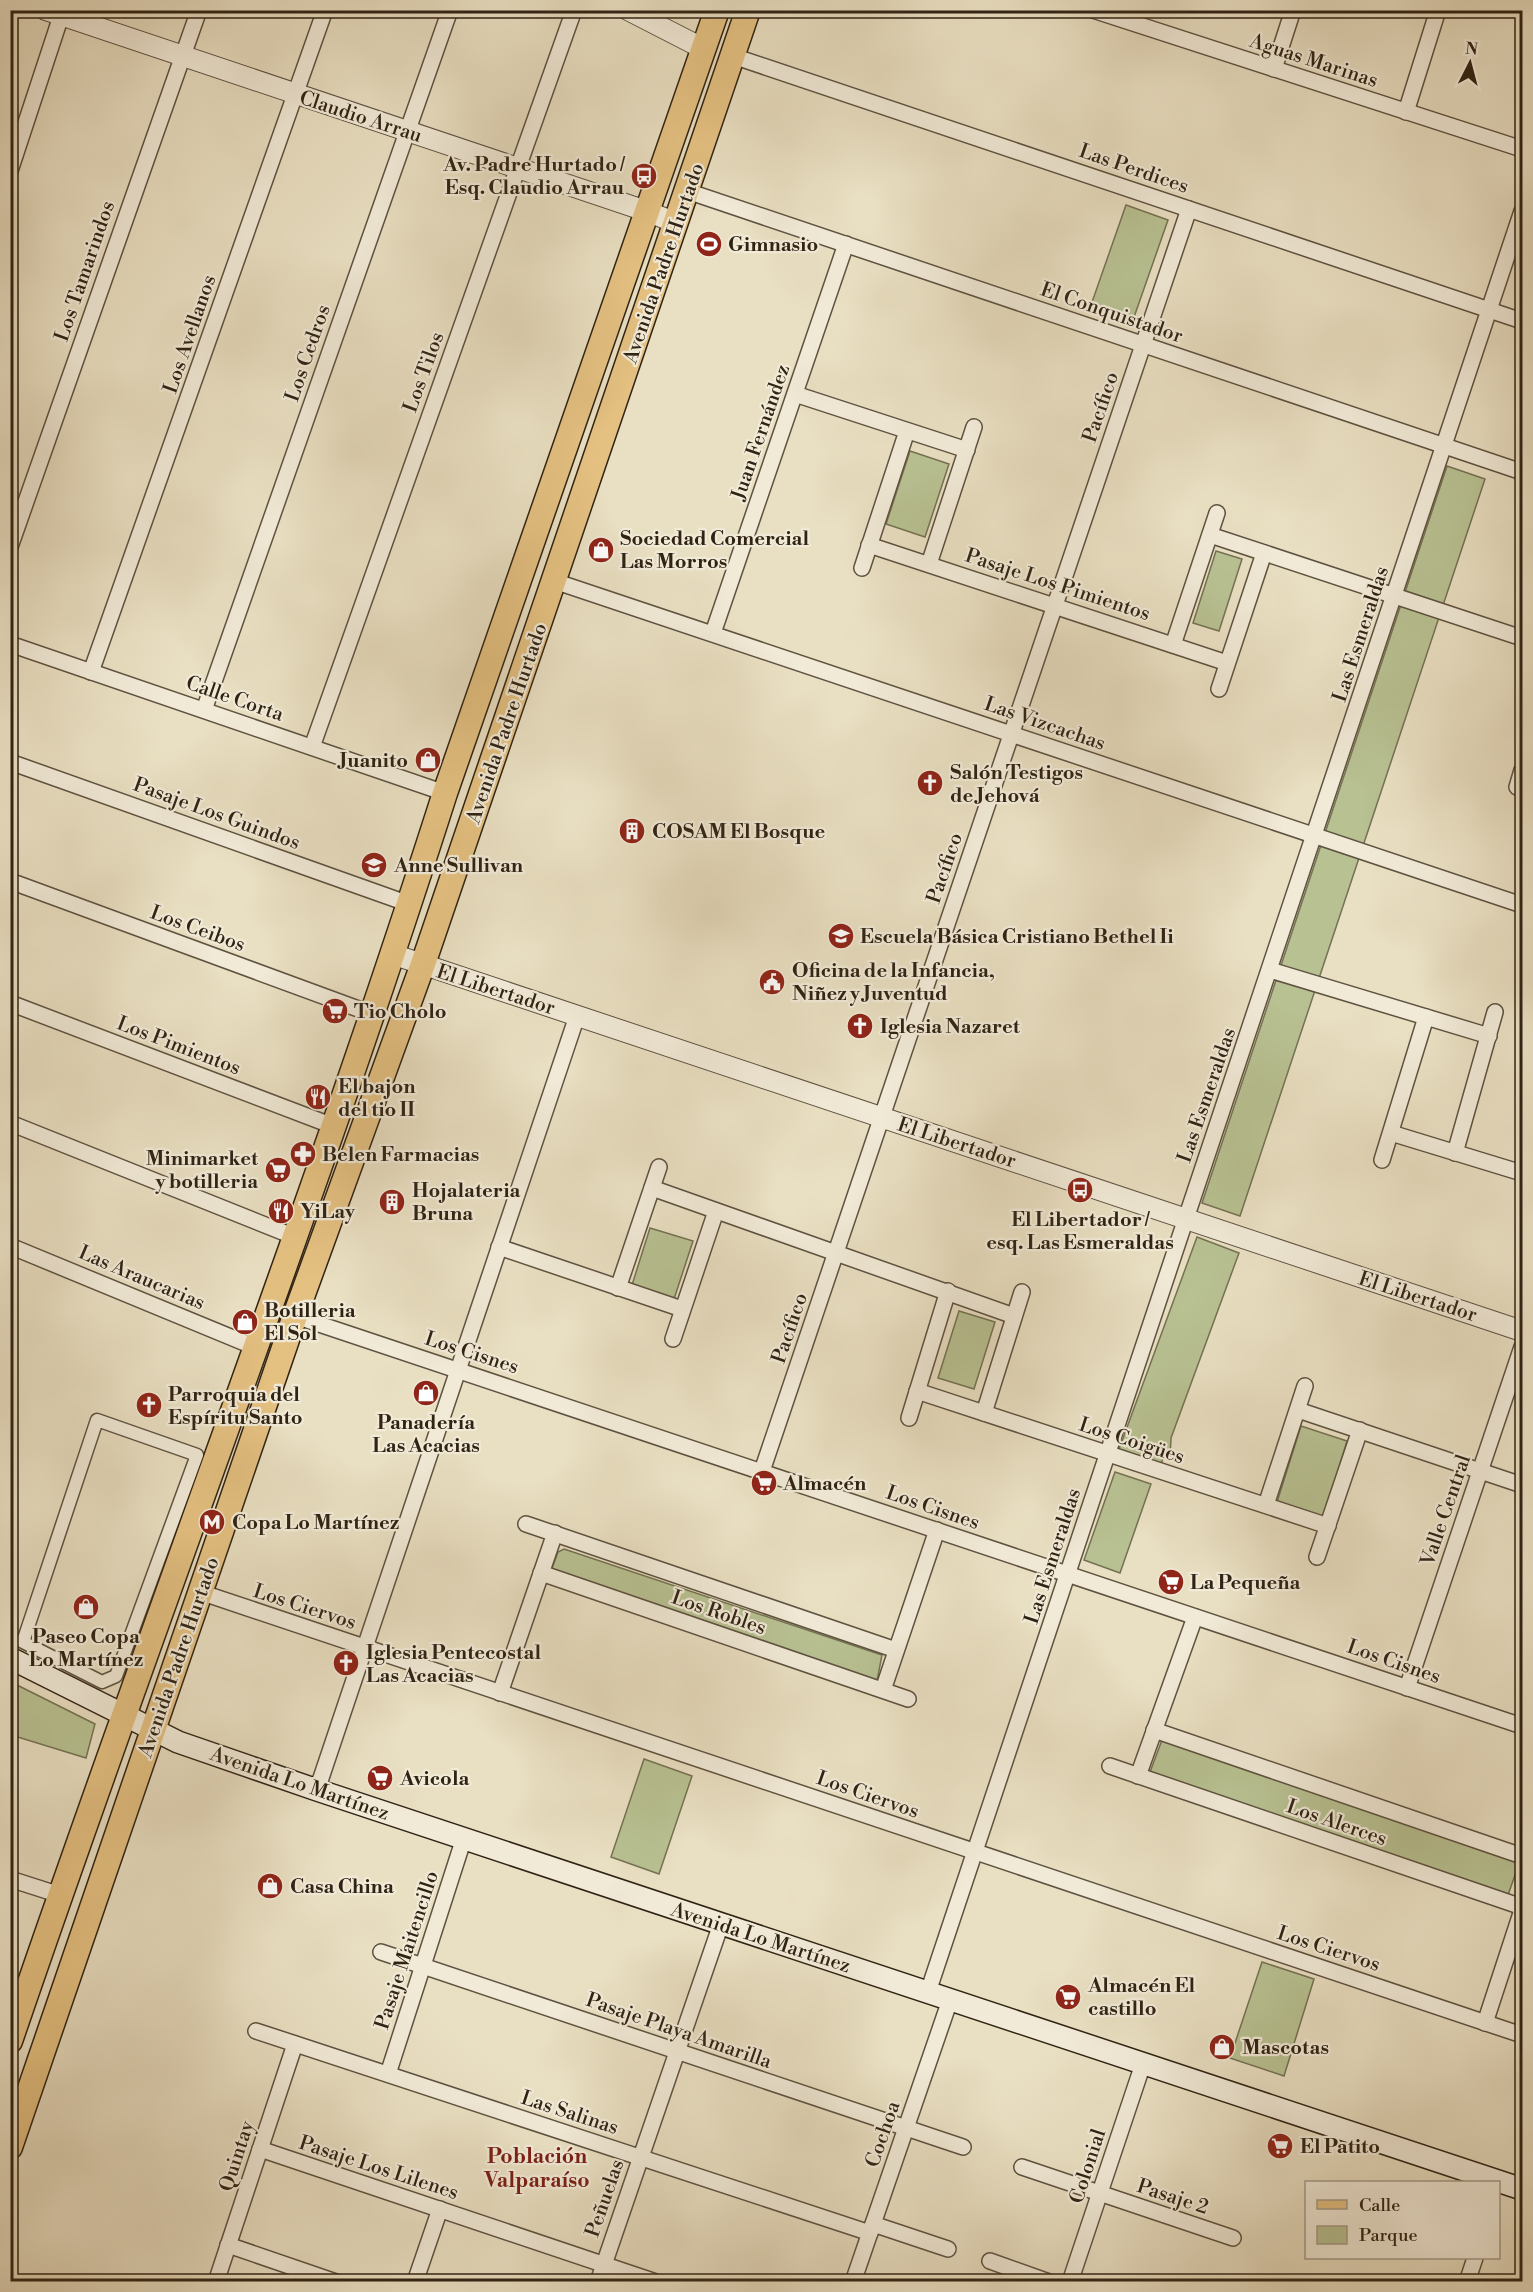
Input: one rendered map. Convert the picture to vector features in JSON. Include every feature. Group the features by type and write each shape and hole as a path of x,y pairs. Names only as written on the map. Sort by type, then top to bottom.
{"main road":[{"name":"Avenida Padre Hurtado","path":"11,2040 60,1895 257,1348 445,793 649,212 717,10"},
{"name":"Avenida Padre Hurtado","path":"10,2147 295,1316 423,964 748,10"},
{"name":"Avenida Lo Martínez","path":"10,1658 178,1742 1493,2181"},
{"path":"11,2040 25,2053 35,2075"},
{"name":"Avenida Lo Martínez","path":"1500,2183 1522,2189"}],"street":[{"name":"Los Tamarindos","path":"10,546 199,10"},
{"name":"Los Avellanos","path":"92,672 325,10"},
{"name":"Los Cedros","path":"204,710 450,10"},
{"name":"Los Tilos","path":"312,747 574,10"},
{"path":"628,10 704,49"},
{"name":"Aguas Marinas","path":"1092,10 1522,149"},
{"path":"1274,69 1293,10"},
{"path":"1406,112 1438,10"},
{"name":"Claudio Arrau","path":"57,12 676,223"},
{"path":"10,171 57,12"},
{"name":"Las Perdices","path":"733,56 1522,321"},
{"name":"El Conquistador","path":"687,191 1522,472"},
{"name":"Pacífico","path":"762,1472 1189,209"},
{"name":"Las Esmeraldas","path":"928,1992 1491,310 1522,211"},
{"name":"Juan Fernández","path":"713,633 846,244"},
{"path":"795,394 967,450"},
{"path":"929,564 974,427"},
{"path":"862,568 907,431"},
{"path":"1173,645 1217,513"},
{"path":"1210,535 1522,638"},
{"name":"Pasaje Los Pimientos","path":"869,545 1227,663"},
{"path":"1219,688 1264,553"},
{"name":"Las Vizcachas","path":"554,580 1522,905"},
{"name":"Calle Corta","path":"10,644 445,793"},
{"name":"Pasaje Los Guindos","path":"10,762 409,904"},
{"path":"1517,787 1522,771"},
{"name":"Los Ceibos","path":"10,881 372,1014"},
{"name":"El Libertador","path":"392,954 1522,1331"},
{"path":"1270,970 1489,1036"},
{"name":"Los Pimientos","path":"10,1003 333,1126"},
{"path":"1455,1153 1495,1012"},
{"path":"317,1790 577,1016"},
{"path":"1382,1160 1426,1017"},
{"path":"10,1123 295,1237"},
{"path":"1390,1133 1522,1173"},
{"path":"618,1288 659,1167"},
{"path":"652,1188 1014,1316"},
{"path":"673,1338 716,1211"},
{"name":"Las Araucarias","path":"10,1246 257,1348"},
{"path":"499,1247 682,1309"},
{"path":"909,1418 948,1291"},
{"path":"984,1413 1022,1292"},
{"name":"Los Cisnes","path":"295,1316 1522,1726"},
{"name":"Valle Central","path":"1407,1688 1522,1347"},
{"path":"1266,1505 1305,1386"},
{"name":"Los Coigües","path":"917,1391 1328,1526"},
{"path":"1298,1410 1522,1485"},
{"path":"97,1420 197,1455 116,1676 102,1682 23,1641 97,1420"},
{"path":"1317,1557 1360,1430"},
{"name":"Los Robles","path":"526,1524 896,1650"},
{"path":"883,1690 938,1530"},
{"path":"500,1693 555,1533"},
{"name":"Los Robles","path":"541,1573 908,1699"},
{"name":"Los Ciervos","path":"200,1592 1522,2035"},
{"path":"1138,1776 1196,1617"},
{"name":"Los Alerces","path":"1155,1730 1522,1856"},
{"name":"Los Alerces","path":"1110,1766 1522,1909 1485,2023"},
{"name":"Pasaje Maitencillo","path":"388,2074 464,1838"},
{"path":"10,1879 60,1895"},
{"name":"Peñuelas","path":"597,2282 721,1924"},
{"name":"Pasaje Playa Amarilla","path":"381,1952 963,2147"},
{"name":"Cochoa","path":"853,2282 950,2000"},
{"name":"Las Salinas","path":"256,2031 640,2157 948,2249"},
{"name":"Quintay","path":"216,2282 295,2044"},
{"name":"Colonial","path":"1070,2282 1143,2064"},
{"name":"Pasaje Los Lilenes","path":"260,2150 656,2282"},
{"name":"Pasaje 2","path":"1022,2167 1233,2238"},
{"path":"415,2282 440,2209"},
{"path":"228,2245 336,2282"},
{"path":"1467,2282 1475,2259"},
{"path":"999,2282 997,2263 1050,2282"}],"green space":[{"path":"1126,205 1168,220 1133,320 1091,305"},
{"path":"910,451 949,464 925,537 886,524"},
{"path":"1447,466 1485,479 1240,1216 1202,1203"},
{"path":"1216,551 1242,559 1219,631 1193,623"},
{"path":"650,1228 693,1241 674,1299 632,1285"},
{"path":"1197,1237 1239,1253 1171,1438 1170,1458 1164,1456 1161,1464 1119,1449"},
{"path":"959,1311 995,1322 974,1389 938,1378"},
{"path":"1301,1426 1347,1441 1324,1518 1277,1502"},
{"path":"1115,1472 1151,1484 1120,1573 1084,1560"},
{"path":"564,1549 882,1655 877,1681 551,1571 558,1552"},
{"path":"11,1682 95,1724 86,1758 11,1735"},
{"path":"1162,1740 1520,1861 1508,1895 1150,1772"},
{"path":"644,1759 692,1776 659,1874 611,1857"},
{"path":"1262,1962 1314,1979 1284,2076 1230,2058"}],"place":[{"name":"Av. Padre Hurtado / Esq. Claudio Arrau","path":"644,176"},
{"name":"Gimnasio","path":"709,244"},
{"name":"Sociedad Comercial Las Morros","path":"601,550"},
{"name":"Juanito","path":"428,760"},
{"name":"Salón Testigos de Jehová","path":"930,783"},
{"name":"COSAM El Bosque","path":"632,831"},
{"name":"Anne Sullivan","path":"374,865"},
{"name":"Escuela Básica Cristiano Bethel Ii","path":"841,936"},
{"name":"Oficina de la Infancia, Niñez y Juventud","path":"772,982"},
{"name":"Tio Cholo","path":"335,1011"},
{"name":"Iglesia Nazaret","path":"860,1026"},
{"name":"El bajon del tio II","path":"318,1097"},
{"name":"Belen Farmacias","path":"303,1154"},
{"name":"Minimarket y botilleria","path":"278,1170"},
{"name":"El Libertador / esq. Las Esmeraldas","path":"1080,1190"},
{"name":"Hojalateria Bruna","path":"392,1202"},
{"name":"YiLay","path":"281,1211"},
{"name":"Botilleria El Sol","path":"245,1322"},
{"name":"Panadería Las Acacias","path":"426,1393"},
{"name":"Parroquia del Espíritu Santo","path":"149,1405"},
{"name":"Almacén","path":"764,1483"},
{"name":"Copa Lo Martínez","path":"212,1522"},
{"name":"La Pequeña","path":"1171,1582"},
{"name":"Paseo Copa Lo Martínez","path":"86,1607"},
{"name":"Iglesia Pentecostal Las Acacias","path":"346,1663"},
{"name":"Avicola","path":"380,1778"},
{"name":"Casa China","path":"270,1886"},
{"name":"Almacén El castillo","path":"1068,1997"},
{"name":"Mascotas","path":"1222,2047"},
{"name":"El Patito","path":"1280,2146"}],"district":[{"name":"Población Valparaíso","path":"537,2168"}]}
